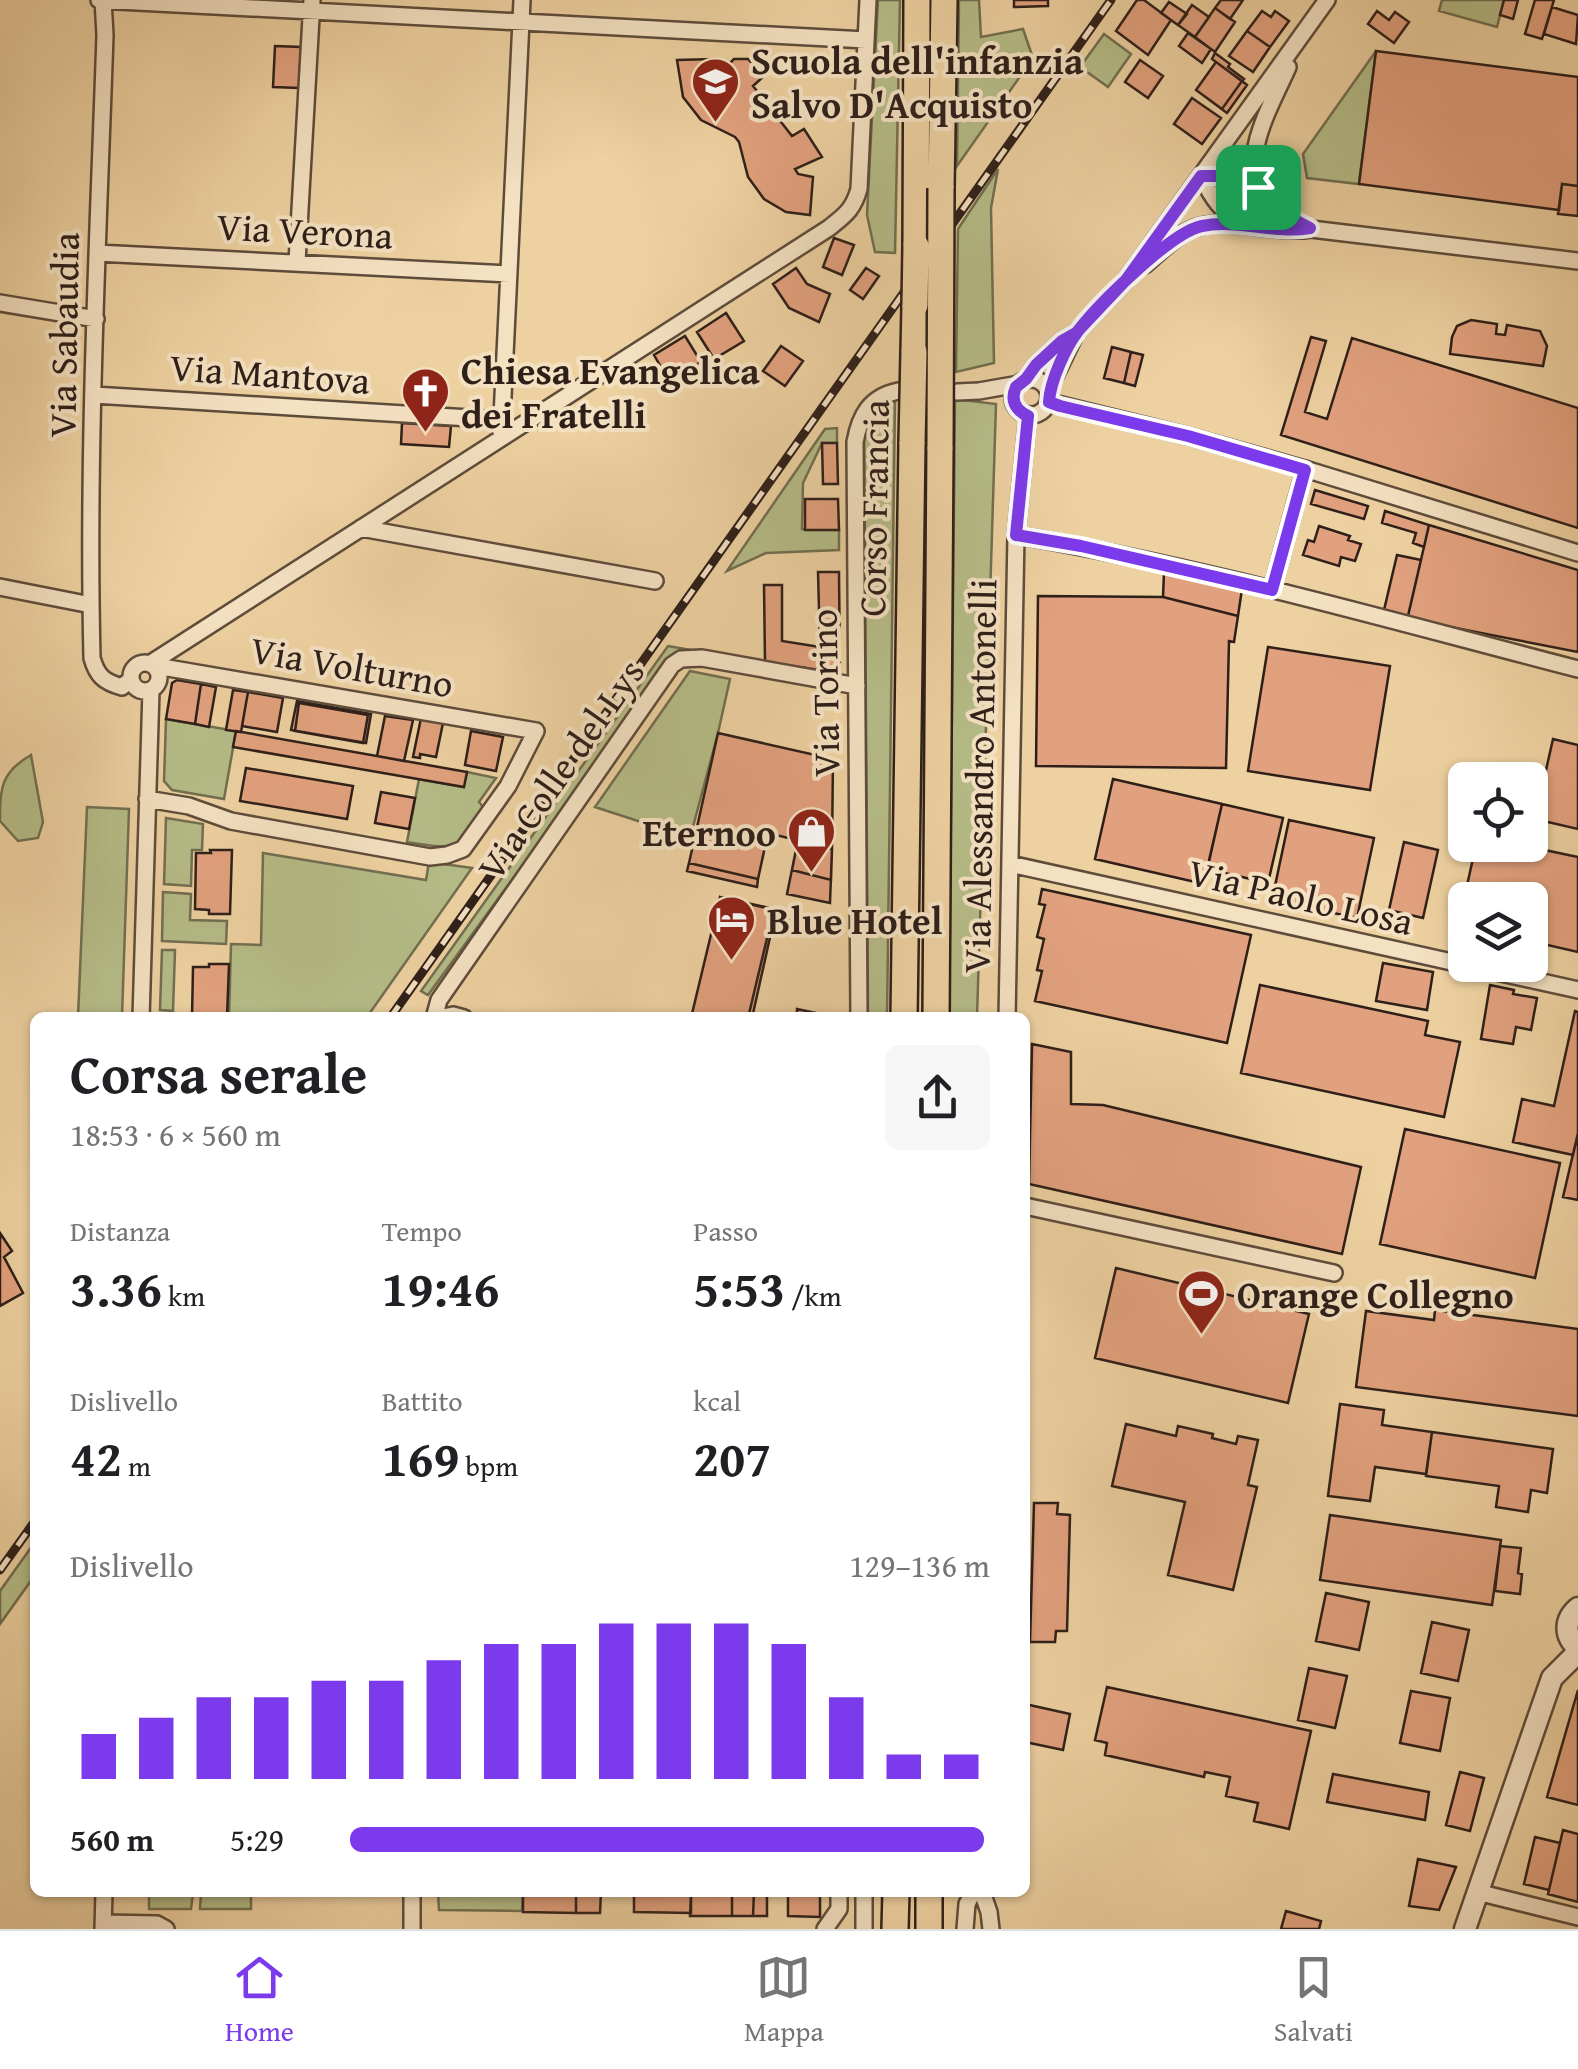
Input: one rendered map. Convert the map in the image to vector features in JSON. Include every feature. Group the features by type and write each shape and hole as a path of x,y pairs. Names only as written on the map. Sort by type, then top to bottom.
{"main road":[{"name":"Corso Francia","path":"904,1012 917,0"},
{"name":"Corso Francia","path":"936,1012 944,0"},
{"path":"895,1929 896,1897"},
{"path":"928,1929 929,1897"}],"street":[{"path":"102,0 312,6 521,22 866,40"},
{"name":"Via Sabaudia","path":"102,0 106,35 97,253 92,658 103,680 122,687 131,679"},
{"path":"501,438 522,0"},
{"path":"150,690 138,689 131,679 139,664 154,666 849,212 859,189 868,0"},
{"path":"1126,280 1327,0"},
{"path":"297,262 312,6"},
{"path":"1298,41 1255,143 1253,161 1258,187 1283,215 1310,228 1578,261"},
{"path":"1201,176 1225,176 1258,187"},
{"path":"1201,176 1224,213 1245,226"},
{"path":"1076,333 1043,412 1028,416 1018,410 1013,393 1036,365 1076,333 1126,280 1184,232 1214,225 1296,231 1310,228"},
{"name":"Via Verona","path":"97,253 509,274"},
{"path":"0,302 96,319"},
{"path":"957,392 1022,381 1042,382 1049,396 1578,553"},
{"name":"Via Torino","path":"859,1012 855,442 868,406 885,394 898,391"},
{"name":"Via Mantova","path":"94,395 502,420"},
{"name":"Via Alessandro Antonelli","path":"1007,1012 1016,535 1028,416"},
{"path":"1272,590 1305,470"},
{"path":"361,528 655,581"},
{"name":"Via Alessandro Antonelli","path":"1016,535 1272,590 1578,669"},
{"path":"0,587 91,605"},
{"name":"Via Colle del Lys","path":"436,1012 438,1000 672,666 681,660 702,658 856,686"},
{"path":"141,1012 150,690 160,679 154,666"},
{"name":"Via Volturno","path":"147,798 266,828 430,856 447,855 462,849 508,786 536,731 154,666"},
{"name":"Via Paolo Losa","path":"1010,864 1578,990"},
{"path":"1030,1207 1334,1273"},
{"path":"1465,1929 1552,1678 1578,1650 1567,1629 1570,1616 1578,1608"},
{"path":"1477,1892 1578,1917"},
{"path":"104,1897 103,1926 158,1924 166,1929"},
{"path":"412,1897 412,1929"},
{"path":"825,1929 839,1908 839,1897"},
{"path":"864,1897 864,1929"},
{"path":"965,1929 970,1897"},
{"path":"984,1897 991,1929"}],"green space":[{"path":"878,0 900,0 895,253 875,252 867,215"},
{"path":"959,0 979,0 981,37 1023,29 1033,58 957,166"},
{"path":"1442,0 1504,0 1497,27 1439,11"},
{"path":"1104,34 1131,54 1108,87 1080,67"},
{"path":"1376,51 1359,184 1307,178 1303,154"},
{"path":"998,169 991,208 994,363 956,372 958,229"},
{"path":"1232,187 1253,196 1260,204 1261,216 1240,218 1224,201 1220,189"},
{"path":"955,399 996,404 977,1012 949,1012"},
{"path":"895,400 887,1012 868,1012 864,423"},
{"path":"837,428 837,443 822,443 803,483 802,529 839,530 839,550 766,553 727,571 825,429"},
{"path":"668,646 702,652 675,656 428,995 421,991"},
{"path":"690,671 730,679 690,838 595,807"},
{"path":"166,719 236,731 224,799 172,790 164,781"},
{"path":"31,755 43,822 38,838 18,841 0,821 2,790 8,775"},
{"path":"467,772 496,778 479,802 484,808 467,833 447,846 407,842 419,779 463,787"},
{"path":"87,807 129,809 122,1012 78,1012"},
{"path":"166,818 203,824 202,850 192,850 191,886 164,884"},
{"path":"263,853 426,880 429,862 472,868 371,1012 229,1012 231,944 261,945"},
{"path":"163,892 191,894 190,920 227,921 226,944 162,941"},
{"path":"162,950 175,950 173,1011 160,1010"},
{"path":"30,1549 30,1582 0,1624 0,1591"},
{"path":"149,1897 192,1897 191,1909 149,1909"},
{"path":"201,1897 251,1897 251,1909 200,1909"},
{"path":"438,1897 523,1897 522,1911 439,1910"}],"building":[{"path":"1014,0 1048,0 1048,6 1014,7"},
{"path":"1137,0 1144,0 1171,20 1148,55 1116,31"},
{"path":"1221,0 1243,0 1230,19 1215,8"},
{"path":"1504,0 1518,0 1513,19 1500,15"},
{"path":"1535,0 1554,0 1542,39 1525,34"},
{"path":"1169,2 1187,14 1178,25 1161,13"},
{"path":"1192,5 1209,17 1195,37 1178,25"},
{"path":"1552,7 1578,15 1576,44 1544,34"},
{"path":"1215,8 1235,22 1215,52 1195,37"},
{"path":"1262,11 1271,17 1275,11 1289,21 1270,47 1247,31"},
{"path":"1377,11 1389,20 1395,12 1409,22 1394,43 1368,24"},
{"path":"1247,31 1270,47 1253,72 1229,56"},
{"path":"1188,33 1211,49 1202,63 1179,46"},
{"path":"275,46 301,47 299,88 273,87"},
{"path":"1376,51 1578,77 1578,186 1562,184 1559,210 1359,184"},
{"path":"1215,53 1247,85 1227,113 1196,90 1216,62 1212,59"},
{"path":"715,59 716,77 734,59 748,59 764,76 753,86 792,136 804,129 822,157 795,169 798,174 813,177 810,215 786,212 764,199 748,177 739,142 701,120 683,97 677,60"},
{"path":"1140,60 1163,76 1148,98 1125,82"},
{"path":"1216,62 1247,85 1227,113 1196,90"},
{"path":"1216,62 1242,81 1222,109 1196,90"},
{"path":"1192,98 1221,118 1202,144 1174,124"},
{"path":"1562,184 1578,186 1578,216 1558,214"},
{"path":"834,238 854,245 842,275 823,267"},
{"path":"796,268 807,284 830,294 819,322 789,308 773,284"},
{"path":"866,268 879,276 863,299 850,290"},
{"path":"726,313 744,341 714,359 697,332"},
{"path":"1471,320 1497,324 1496,334 1505,335 1507,325 1540,331 1547,346 1543,366 1450,354 1457,326"},
{"path":"685,336 701,362 669,381 654,355"},
{"path":"1311,337 1326,341 1305,412 1327,419 1352,338 1578,408 1578,528 1281,435"},
{"path":"781,346 803,361 785,386 763,371"},
{"path":"1112,347 1131,352 1124,383 1104,378"},
{"path":"1131,352 1143,355 1135,386 1124,383"},
{"name":"Chiesa Evangelica dei Fratelli","path":"402,423 451,426 449,447 401,444"},
{"path":"822,443 837,443 838,484 823,484"},
{"path":"1315,490 1368,506 1364,519 1311,504"},
{"path":"805,499 838,499 839,530 805,530"},
{"path":"1385,511 1429,525 1424,547 1413,543 1416,533 1382,523"},
{"path":"1429,525 1578,570 1578,652 1408,616"},
{"path":"1319,526 1350,536 1348,540 1361,544 1355,561 1341,557 1339,566 1303,555 1308,540 1314,542"},
{"path":"1397,555 1421,560 1408,616 1384,610"},
{"path":"818,572 839,572 840,673 765,662 764,585 782,585 782,641 820,647"},
{"path":"1164,572 1242,589 1238,616 1163,597"},
{"path":"1038,596 1163,597 1238,616 1234,642 1229,641 1226,768 1036,766"},
{"path":"1268,647 1390,666 1370,790 1248,771"},
{"path":"177,680 201,684 195,724 166,719 172,683"},
{"path":"201,684 216,687 209,727 195,724"},
{"path":"233,690 248,692 241,732 226,730"},
{"path":"248,692 283,698 277,732 242,726"},
{"path":"297,701 371,714 366,743 291,730"},
{"path":"299,703 368,715 363,743 295,731"},
{"path":"385,716 413,720 404,761 377,756"},
{"path":"421,718 443,723 436,757 413,757"},
{"path":"236,731 467,772 464,787 233,747"},
{"path":"471,731 503,737 496,771 465,765"},
{"path":"718,733 833,759 832,849 768,833 758,879 689,863"},
{"path":"1553,739 1578,745 1578,829 1548,822 1548,762"},
{"path":"246,768 353,786 347,819 240,801"},
{"path":"1113,779 1222,804 1204,884 1095,859"},
{"path":"381,792 415,798 409,829 375,823"},
{"path":"1222,804 1283,818 1268,883 1207,869"},
{"path":"1289,820 1374,838 1357,918 1272,900"},
{"name":"Eternoo","path":"798,840 832,849 830,903 787,894"},
{"path":"798,840 832,849 831,880 792,870"},
{"path":"1404,842 1438,850 1423,918 1389,910"},
{"path":"210,850 232,850 230,914 195,909 196,853 211,853"},
{"path":"1548,851 1578,857 1578,952 1548,945 1548,882 1468,882 1472,862 1548,862"},
{"path":"689,863 758,879 757,887 687,871"},
{"path":"1042,889 1251,935 1227,1043 1035,1001 1044,939 1037,937 1045,905 1039,904"},
{"name":"Blue Hotel","path":"720,897 792,914 789,928 773,924 753,1012 692,1012"},
{"name":"Blue Hotel","path":"720,897 774,909 749,1012 692,1012"},
{"path":"1383,963 1433,972 1427,1010 1376,1001"},
{"path":"229,964 227,1012 192,1012 193,967"},
{"path":"1260,985 1428,1021 1425,1035 1460,1042 1444,1117 1241,1073"},
{"path":"1490,985 1537,998 1531,1030 1516,1027 1513,1044 1481,1039"},
{"path":"1575,1011 1578,1133 1573,1155 1513,1142 1522,1099 1554,1106"},
{"path":"1032,1044 1071,1052 1071,1104 1103,1105 1361,1167 1342,1254 1030,1184"},
{"path":"1405,1129 1560,1163 1535,1278 1380,1244"},
{"path":"1578,1133 1578,1200 1563,1197"},
{"path":"0,1233 12,1251 4,1257 23,1293 0,1306"},
{"name":"Orange Collegno","path":"1116,1268 1309,1314 1288,1403 1095,1358"},
{"path":"1435,1310 1578,1329 1578,1416 1356,1387 1366,1311 1434,1320"},
{"path":"1340,1404 1384,1410 1382,1425 1432,1432 1426,1474 1375,1467 1370,1501 1328,1496"},
{"path":"1126,1424 1176,1436 1178,1426 1236,1444 1238,1436 1258,1440 1248,1485 1257,1487 1233,1590 1168,1575 1185,1502 1112,1486"},
{"path":"1432,1432 1553,1449 1547,1493 1531,1490 1528,1512 1496,1507 1499,1486 1426,1476"},
{"path":"1034,1503 1058,1503 1057,1514 1070,1515 1067,1631 1056,1631 1055,1642 1030,1642"},
{"path":"1330,1515 1501,1540 1492,1605 1320,1580"},
{"path":"1500,1546 1521,1548 1520,1594 1495,1591"},
{"path":"1326,1593 1369,1602 1359,1650 1316,1641"},
{"path":"1432,1622 1469,1630 1458,1681 1421,1673"},
{"path":"1309,1668 1347,1676 1335,1728 1298,1720"},
{"path":"1107,1687 1311,1731 1289,1829 1254,1821 1258,1803 1226,1796 1230,1777 1205,1772 1204,1777 1105,1755 1107,1743 1095,1740"},
{"path":"1578,1690 1578,1805 1547,1797"},
{"path":"1411,1691 1450,1698 1440,1751 1400,1743"},
{"path":"1030,1705 1070,1714 1063,1750 1030,1743"},
{"path":"1460,1772 1484,1778 1470,1831 1446,1825"},
{"path":"1333,1774 1429,1792 1425,1820 1327,1802"},
{"path":"1563,1830 1578,1834 1578,1902 1548,1894"},
{"path":"1535,1837 1560,1843 1549,1890 1524,1884"},
{"path":"1418,1859 1456,1867 1439,1910 1409,1906"},
{"path":"523,1897 576,1897 576,1913 523,1912"},
{"path":"576,1897 601,1897 600,1913 576,1913"},
{"path":"634,1897 691,1897 691,1913 634,1912"},
{"path":"634,1897 691,1897 691,1913 634,1912"},
{"path":"691,1897 732,1897 732,1916 690,1916"},
{"path":"732,1897 754,1897 753,1916 732,1916"},
{"path":"754,1897 767,1897 767,1916 753,1916"},
{"path":"788,1897 820,1897 820,1917 788,1916"},
{"path":"1286,1911 1321,1921 1319,1929 1281,1929"}],"railway":[{"path":"394,1012 1111,0"},
{"path":"0,1570 30,1528"}],"place":[{"name":"Scuola dell'infanzia Salvo D'Acquisto","path":"716,124"},
{"name":"Chiesa Evangelica dei Fratelli","path":"426,434"},
{"name":"Eternoo","path":"811,874"},
{"name":"Blue Hotel","path":"732,962"},
{"name":"Orange Collegno","path":"1202,1336"}],"route":[{"path":"1258,187 1225,176 1201,176 1126,280 1076,333 1062,341 1018,384 1013,393 1014,405 1028,416 1016,535 1272,590 1305,470 1188,436 1060,406 1049,402 1048,390 1076,333 1126,280 1184,232 1214,225 1296,231 1310,228 1283,215 1258,187"}]}
